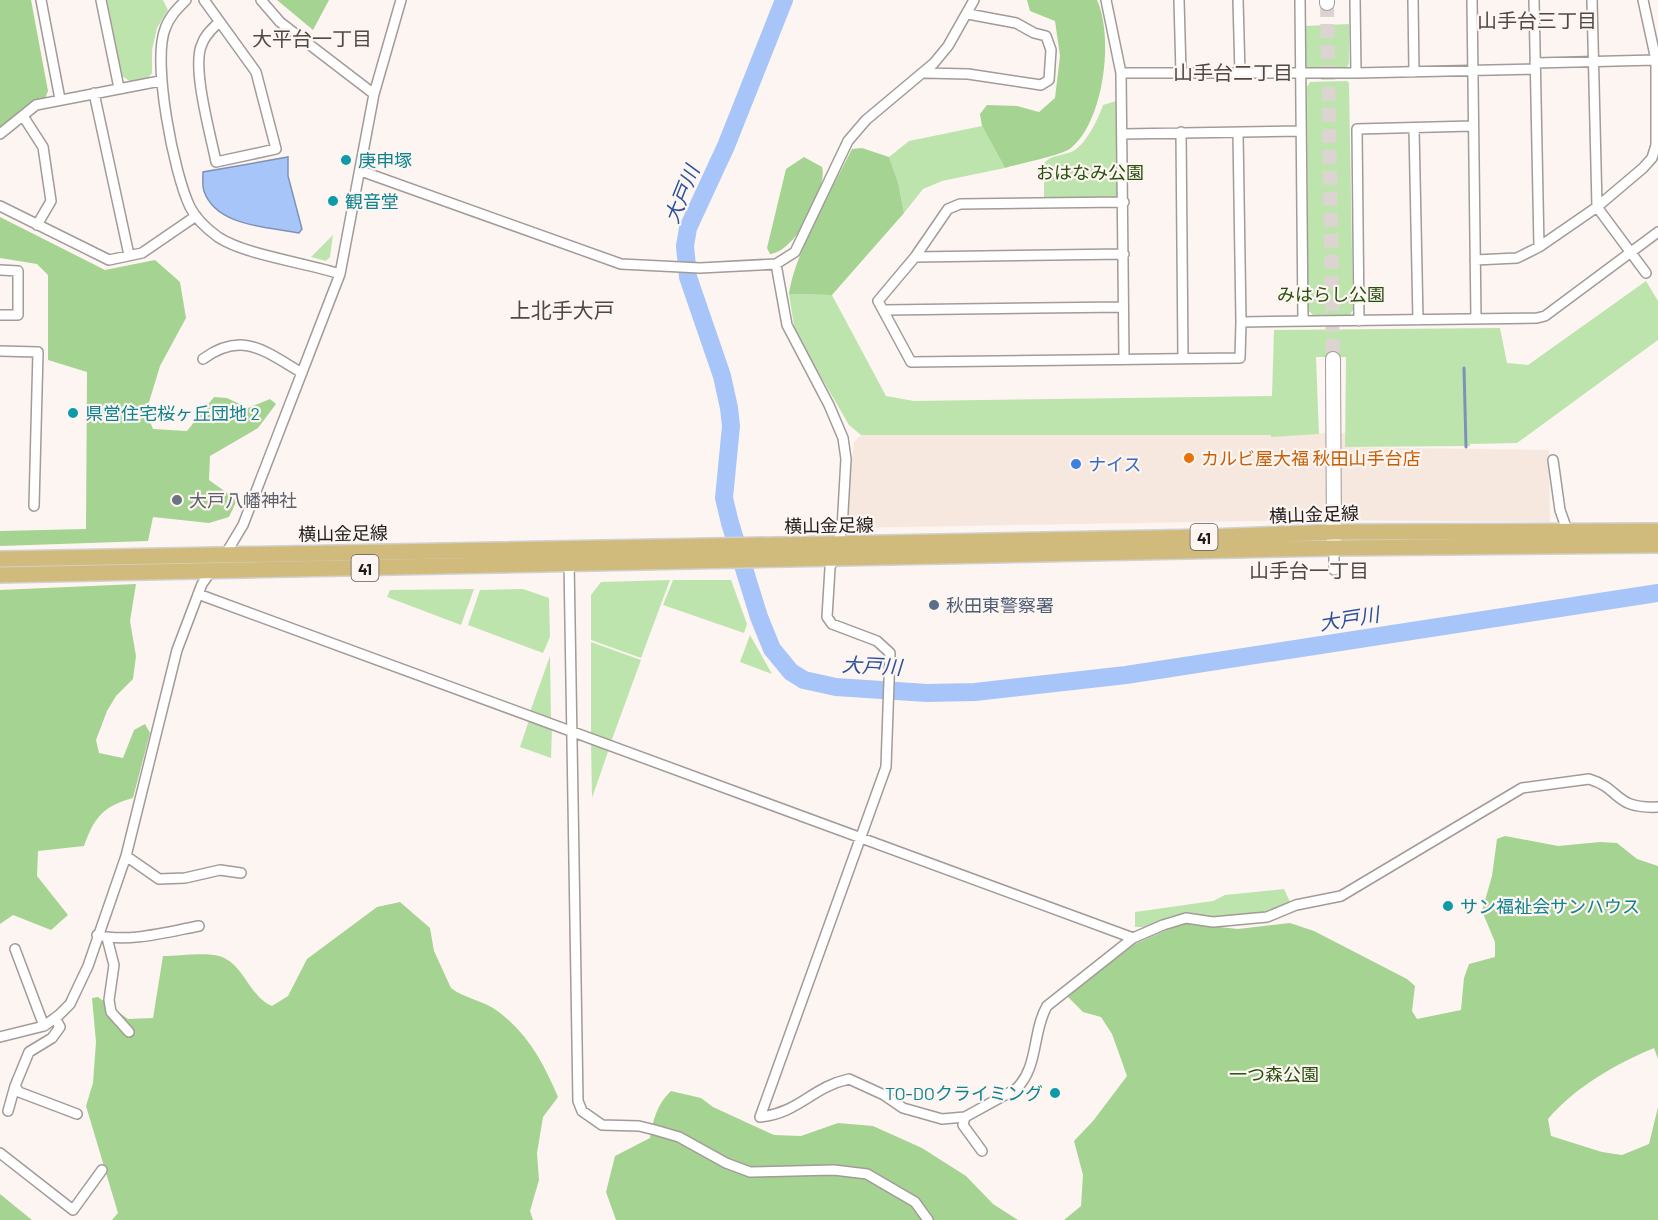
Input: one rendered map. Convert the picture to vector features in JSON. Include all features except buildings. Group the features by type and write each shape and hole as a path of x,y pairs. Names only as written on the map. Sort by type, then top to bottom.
{"main road":[{"name":"横山金足線","path":"0,559 225,555 569,556 751,553 1334,532 1658,531"},
{"name":"横山金足線","path":"836,551 1658,545"},
{"name":"横山金足線","path":"0,575 211,571 569,556"}],"street":[{"path":"41,0 60,99"},
{"path":"102,0 119,88"},
{"path":"186,0 174,11 165,30 160,55 160,81 182,182 196,216 217,236 232,245 340,274"},
{"path":"204,0 256,72 276,149 216,162 197,64 201,45 209,31 219,22"},
{"path":"261,0 280,22 374,94"},
{"path":"0,1036 44,1026 55,1018 70,1004 88,966 126,856 177,650 198,594 243,525 340,274 374,94 401,0"},
{"path":"361,171 621,264 700,268 776,264 795,252 848,141 866,120 924,74 948,46 974,0"},
{"path":"1106,0 1121,73 1124,359"},
{"path":"1179,0 1180,74"},
{"path":"1238,0 1240,74"},
{"path":"1300,0 1304,321"},
{"path":"1355,0 1356,73"},
{"path":"1413,0 1414,72"},
{"path":"1472,0 1476,319"},
{"path":"1534,0 1539,247"},
{"path":"1593,0 1597,207 1646,273"},
{"path":"1475,260 1517,258 1539,247 1597,207 1652,158 1656,145 1656,60 1643,0"},
{"path":"924,74 968,74 1041,85 1049,80 1052,50 1046,36 1016,24 968,14"},
{"path":"1121,73 1414,72 1594,61 1656,60"},
{"path":"0,134 36,105 160,81"},
{"path":"94,93 129,255"},
{"path":"23,116 44,147 51,201 37,225"},
{"path":"1359,321 1357,129 1472,126"},
{"path":"1414,128 1418,321"},
{"path":"1122,134 1301,131"},
{"path":"1181,132 1183,358"},
{"path":"1124,202 960,204 948,209 915,257 878,301 885,310 911,362 1240,358 1238,132"},
{"path":"0,206 109,260 142,253 196,216"},
{"path":"1241,322 1537,318 1545,316 1658,232"},
{"path":"915,257 1124,254"},
{"path":"776,264 787,325 829,405 843,438 846,459 842,529 830,568 827,617 832,624 877,640 890,653 886,698 886,767 760,1117 786,1113 823,1087 849,1079 884,1095 903,1108 942,1119 965,1117 1016,1089 1023,1082 1029,1071 1040,1018 1047,1006 1133,938 1186,918 1213,922 1241,921 1267,917 1296,906 1341,896 1522,788 1588,779 1597,781 1630,806 1658,807"},
{"path":"0,270 18,271 18,315 0,315"},
{"path":"885,310 1123,307"},
{"path":"203,359 217,349 233,344 248,345 302,373"},
{"path":"0,351 38,352 34,506"},
{"path":"1333,359 1334,570"},
{"path":"1553,460 1560,510 1567,531"},
{"path":"569,556 575,1028 578,1101 582,1111 602,1125 639,1126 679,1137 726,1163 750,1172 834,1170 867,1174 915,1202 928,1220"},
{"path":"198,594 573,730 1133,938"},
{"path":"126,856 159,879 185,878 220,870 241,873"},
{"path":"97,935 107,938 155,935 199,926"},
{"path":"107,938 114,965 109,1000 111,1012 129,1032"},
{"path":"15,949 44,1026"},
{"path":"8,1111 29,1052 52,1038 60,1027 55,1018"},
{"path":"15,1086 19,1092 77,1114"},
{"path":"965,1117 963,1125 982,1151"},
{"path":"0,1154 73,1210 102,1170"}],"shaded area":[{"path":"1345,433 1346,447 1549,450 1550,522 1311,520 847,528 854,442 861,435"}],"green space":[{"path":"0,0 31,0 48,91 44,101 32,102 0,130"},
{"path":"107,0 163,0 168,10 157,28 152,50 152,73 148,78 131,82 122,76"},
{"path":"277,0 329,0 313,30"},
{"path":"1027,0 1097,0 1105,35 1103,78 1091,119 1071,148 1005,168 982,126 980,114 987,105 1017,106 1039,112 1055,98 1060,56 1055,21 1030,11"},
{"path":"1349,24 1349,64 1346,68 1308,69 1305,64 1304,26"},
{"name":"みはらし公園","path":"1347,81 1349,83 1353,310 1349,316 1315,317 1308,310 1307,87 1310,82"},
{"name":"おはなみ公園","path":"1116,101 1119,197 1044,200 1044,163 1081,145 1103,105"},
{"path":"982,126 1005,168 942,181 923,189 904,213 898,182 889,157 909,141"},
{"path":"862,148 889,157 898,182 904,213 832,295 789,294 798,260 825,201 852,149"},
{"path":"804,157 822,167 823,177 820,190 799,232 780,251 770,254 767,248 786,169"},
{"path":"0,217 105,270 155,260 180,282 186,318 160,366 146,412 153,429 187,431 214,397 227,398 248,408 270,399 276,404 258,428 210,456 209,480 237,500 229,517 209,523 153,517 148,541 0,546 0,531 86,529 87,372 48,360 48,275 37,264 0,258"},
{"path":"333,235 330,257 326,261 311,257"},
{"path":"1646,281 1658,301 1658,340 1517,443 1470,444 1470,446 1345,447 1346,357 1316,357 1319,434 1271,437 1271,435 861,435 849,425 795,332 789,294 832,295 886,396 914,401 1272,396 1274,330 1500,328 1507,363 1528,365"},
{"path":"670,580 641,658 591,640 591,595 601,582"},
{"path":"673,580 731,580 747,624 744,633 663,605"},
{"path":"136,584 130,621 136,656 133,679 116,696 107,711 96,740 99,753 123,758 134,730 145,724 150,733 133,798 114,805 101,814 84,846 38,851 37,876 68,915 51,930 13,915 0,924 0,590"},
{"path":"474,589 461,625 387,597 390,590"},
{"path":"523,589 549,598 550,637 543,653 468,625 480,590"},
{"path":"750,635 772,674 740,662"},
{"path":"591,642 641,660 611,742 591,734"},
{"path":"550,656 551,719 530,712"},
{"path":"529,720 552,728 551,758 520,747"},
{"path":"591,743 609,749 592,798"},
{"name":"一つ森公園","path":"1505,836 1558,846 1600,842 1617,843 1637,859 1658,866 1658,1059 1654,1048 1625,1061 1583,1087 1548,1119 1551,1136 1602,1152 1622,1155 1649,1144 1658,1107 1658,1220 1064,1220 1081,1206 1083,1175 1074,1141 1093,1121 1127,1076 1112,1034 1101,1017 1083,1012 1067,996 1135,944 1183,923 1238,929 1290,923 1314,931 1407,979 1415,986 1412,1011 1417,1019 1461,1010 1464,978 1469,964 1495,957 1495,942 1482,911 1492,876 1497,839"},
{"path":"1284,889 1290,902 1288,905 1245,917 1224,919 1171,916 1143,927 1135,927 1135,912 1213,901 1225,895"},
{"path":"400,902 430,928 434,951 451,988 493,1008 515,1026 540,1059 558,1097 543,1117 537,1153 539,1180 530,1211 533,1220 112,1220 118,1213 86,1106 93,1083 96,1042 92,998 98,997 128,1019 153,1018 163,956 207,954 228,960 264,1002 272,1006 288,996 307,959 377,907"},
{"path":"671,1091 701,1098 713,1107 774,1135 801,1136 838,1123 873,1126 922,1148 966,1176 993,1204 1018,1220 616,1220 606,1192 615,1156 650,1138 656,1113 662,1101"},
{"path":"0,1194 32,1220 0,1220"}],"water":[{"path":"288,157 288,176 302,229 299,233 259,227 232,219 210,203 204,191 203,172"}],"waterway":[{"name":"大戸川","path":"784,0 726,146 688,228 685,246 688,277 722,376 729,408 731,426 724,498 730,523 759,617 772,649 791,672 804,680 836,687 927,693 975,692 1126,675 1658,593"},
{"path":"1464,368 1466,447"}],"tunnel":[{"path":"1327,3 1333,359"}],"place":[{"name":"庚申塚","path":"346,160"},
{"name":"観音堂","path":"333,201"},
{"name":"県営住宅桜ヶ丘団地 2","path":"73,413"},
{"name":"カルビ屋大福 秋田山手台店","path":"1189,458"},
{"name":"ナイス","path":"1076,464"},
{"name":"大戸八幡神社","path":"177,500"},
{"name":"秋田東警察署","path":"934,605"},
{"name":"サン福祉会サンハウス","path":"1448,906"},
{"name":"TO-DOクライミング","path":"1055,1093"}],"district":[{"name":"山手台三丁目","path":"1537,20"},
{"name":"大平台一丁目","path":"312,38"},
{"name":"山手台二丁目","path":"1233,72"},
{"name":"上北手大戸","path":"562,309"},
{"name":"山手台一丁目","path":"1309,570"}]}
